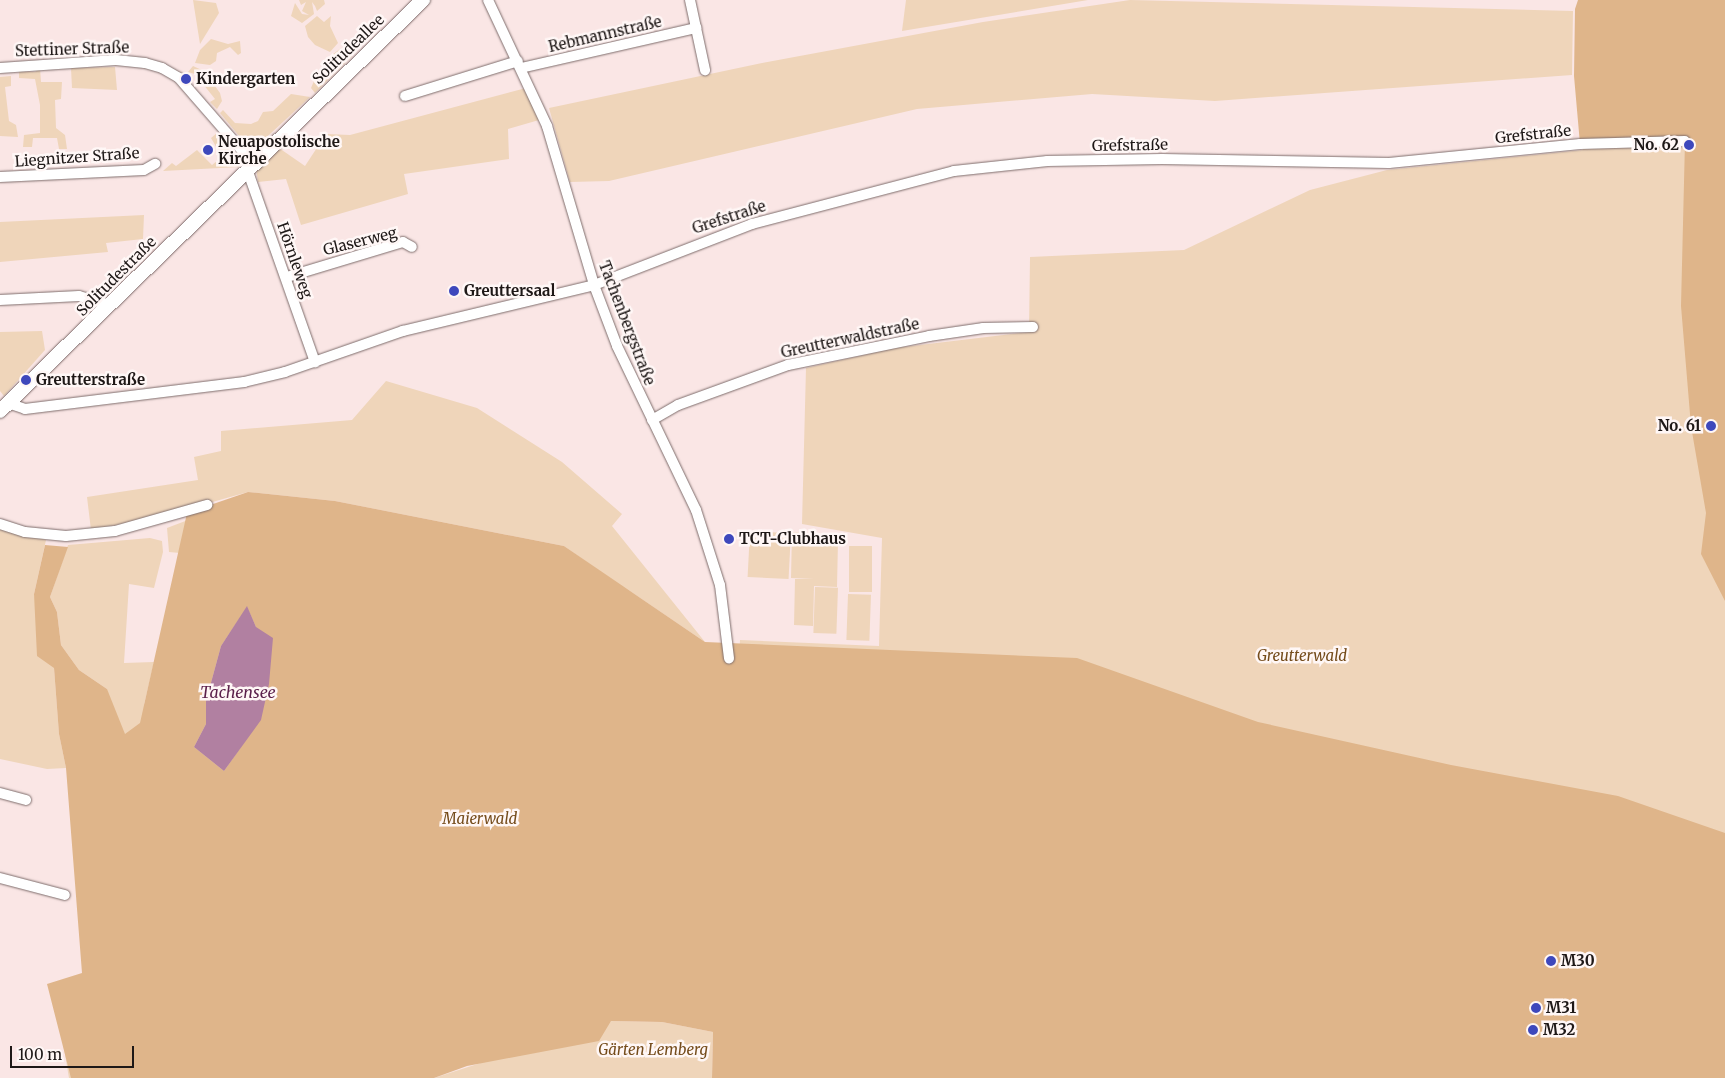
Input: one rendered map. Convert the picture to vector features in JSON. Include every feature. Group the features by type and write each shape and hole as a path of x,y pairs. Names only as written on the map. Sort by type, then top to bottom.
{"main road":[{"name":"Solitudeallee","path":"250,166 423,0"},
{"name":"Solitudestraße","path":"4,407 250,166"}],"street":[{"name":"Tachenbergstraße","path":"488,0 547,126 594,286 624,360 696,510 720,585 730,658"},
{"path":"690,0 705,70"},
{"name":"Rebmannstraße","path":"405,96 520,65 696,28"},
{"name":"Stettiner Straße","path":"0,68 121,60 162,68 179,78 250,166"},
{"name":"Grefstraße","path":"594,286 752,224 954,171 1047,161 1162,159 1390,164 1580,144 1685,141"},
{"name":"Liegnitzer Straße","path":"0,177 144,170 155,164"},
{"name":"Hörnleweg","path":"250,166 315,362"},
{"name":"Glaserweg","path":"287,277 403,242 412,247"},
{"path":"4,407 25,409 244,382 315,362 403,331 594,286"},
{"path":"0,300 79,296 111,304"},
{"name":"Greutterwaldstraße","path":"652,420 678,405 788,365 929,336 983,328 1033,327"},
{"path":"0,524 25,532 74,536 123,530 208,505"},
{"path":"0,793 26,800"},
{"path":"0,878 65,895"}],"green space":[{"path":"193,0 216,3 219,13 200,44"},
{"path":"299,0 324,0 325,4 317,11 312,2 314,14 302,23 291,16 295,3 302,14 309,15 302,11 306,2 301,5"},
{"path":"906,0 1088,0 902,31"},
{"path":"1130,0 1573,11 1572,75 1215,101 1092,94 917,109 609,181 570,182 549,108 762,63 983,22"},
{"path":"1578,0 1725,0 1725,601 1701,554 1706,513 1691,426 1681,306 1685,141 1580,144 1574,76 1575,9"},
{"name":"Greutterwald","path":"1725,0 1725,1078 728,1011 610,1012 314,1078 69,1078 54,991 84,981 107,689 79,670 61,645 57,612 50,597 68,545 150,538 162,541 163,552 154,588 129,584 124,663 154,662 144,705 213,556 169,552 167,528 248,497 618,584 564,546 335,501 248,492 166,515 91,530 87,497 198,480 194,457 221,451 221,431 352,420 386,381 477,408 562,462 622,514 612,526 705,642 624,587 738,671 740,640 879,646 882,538 802,524 806,368 895,348 1029,332 1030,257 1184,250 1310,190 1387,170 1583,150 1577,17"},
{"path":"317,16 324,22 331,16 330,26 338,43 330,52 315,45 308,37 305,26"},
{"path":"211,39 228,44 240,41 241,53 238,55 230,47 217,53 216,61 210,65 195,63 200,50"},
{"path":"341,48 352,56 315,93 311,88 314,81 330,74 333,65 331,56"},
{"path":"193,66 204,71 220,93 222,101 217,109 210,102 215,99 195,74 188,72"},
{"path":"115,67 117,90 72,88 71,68"},
{"path":"40,68 41,82 62,82 61,99 55,100 56,128 65,135 67,149 59,149 57,138 33,138 32,147 23,147 24,135 40,133 40,105 35,79 19,78 19,71 35,72"},
{"path":"11,76 11,86 5,87 9,121 16,125 18,137 0,136 0,77"},
{"path":"526,88 539,120 508,129 509,159 404,174 408,194 301,225 286,179 258,182 256,167 279,148 305,166 326,134 350,135"},
{"path":"291,94 310,97 257,146 245,143 220,113 223,110 235,123 251,124 258,121 263,112 273,111"},
{"path":"217,133 237,156 239,167 163,171 172,163 176,166 197,150 212,165 222,157 211,138"},
{"path":"144,215 143,239 106,243 108,252 0,262 0,222"},
{"path":"42,331 45,350 4,396 0,391 0,332"},
{"name":"Maierwald","path":"248,492 335,501 564,546 705,642 1077,658 1258,722 1451,765 1618,796 1725,833 1725,1078 712,1078 713,1032 662,1022 611,1021 599,1041 467,1066 434,1078 71,1078 47,984 82,973 66,768 59,734 54,668 37,656 34,594 45,545 68,547 50,597 57,612 61,645 79,670 107,689 125,734 140,723 187,513","holes":["247,607 256,627 241,747 224,771 194,747 206,724 206,701 221,646"]},
{"path":"0,525 46,540 34,594 54,668 59,734 66,768 47,769 0,759"},
{"path":"750,531 791,533 789,579 748,577"},
{"path":"792,532 815,533 815,540 838,541 837,587 814,586 813,626 794,625 795,579 814,579 791,578"},
{"path":"849,546 872,546 872,592 849,592"},
{"path":"815,587 838,588 836,634 813,633"},
{"path":"848,594 871,595 869,641 846,640"},
{"name":"Gärten Lemberg","path":"611,1021 662,1022 713,1032 712,1078 434,1078"}],"water":[{"name":"Tachensee","path":"247,606 256,627 273,638 269,684 261,720 224,771 194,747 206,724 206,701 221,646"}],"place":[{"name":"Kindergarten","path":"186,79"},
{"name":"No. 62","path":"1689,145"},
{"name":"Neuapostolische Kirche","path":"208,150"},
{"name":"Greuttersaal","path":"454,291"},
{"name":"Greutterstraße","path":"26,380"},
{"name":"No. 61","path":"1711,426"},
{"name":"TCT-Clubhaus","path":"729,539"},
{"name":"M30","path":"1551,961"},
{"name":"M31","path":"1536,1008"},
{"name":"M32","path":"1533,1030"}]}
